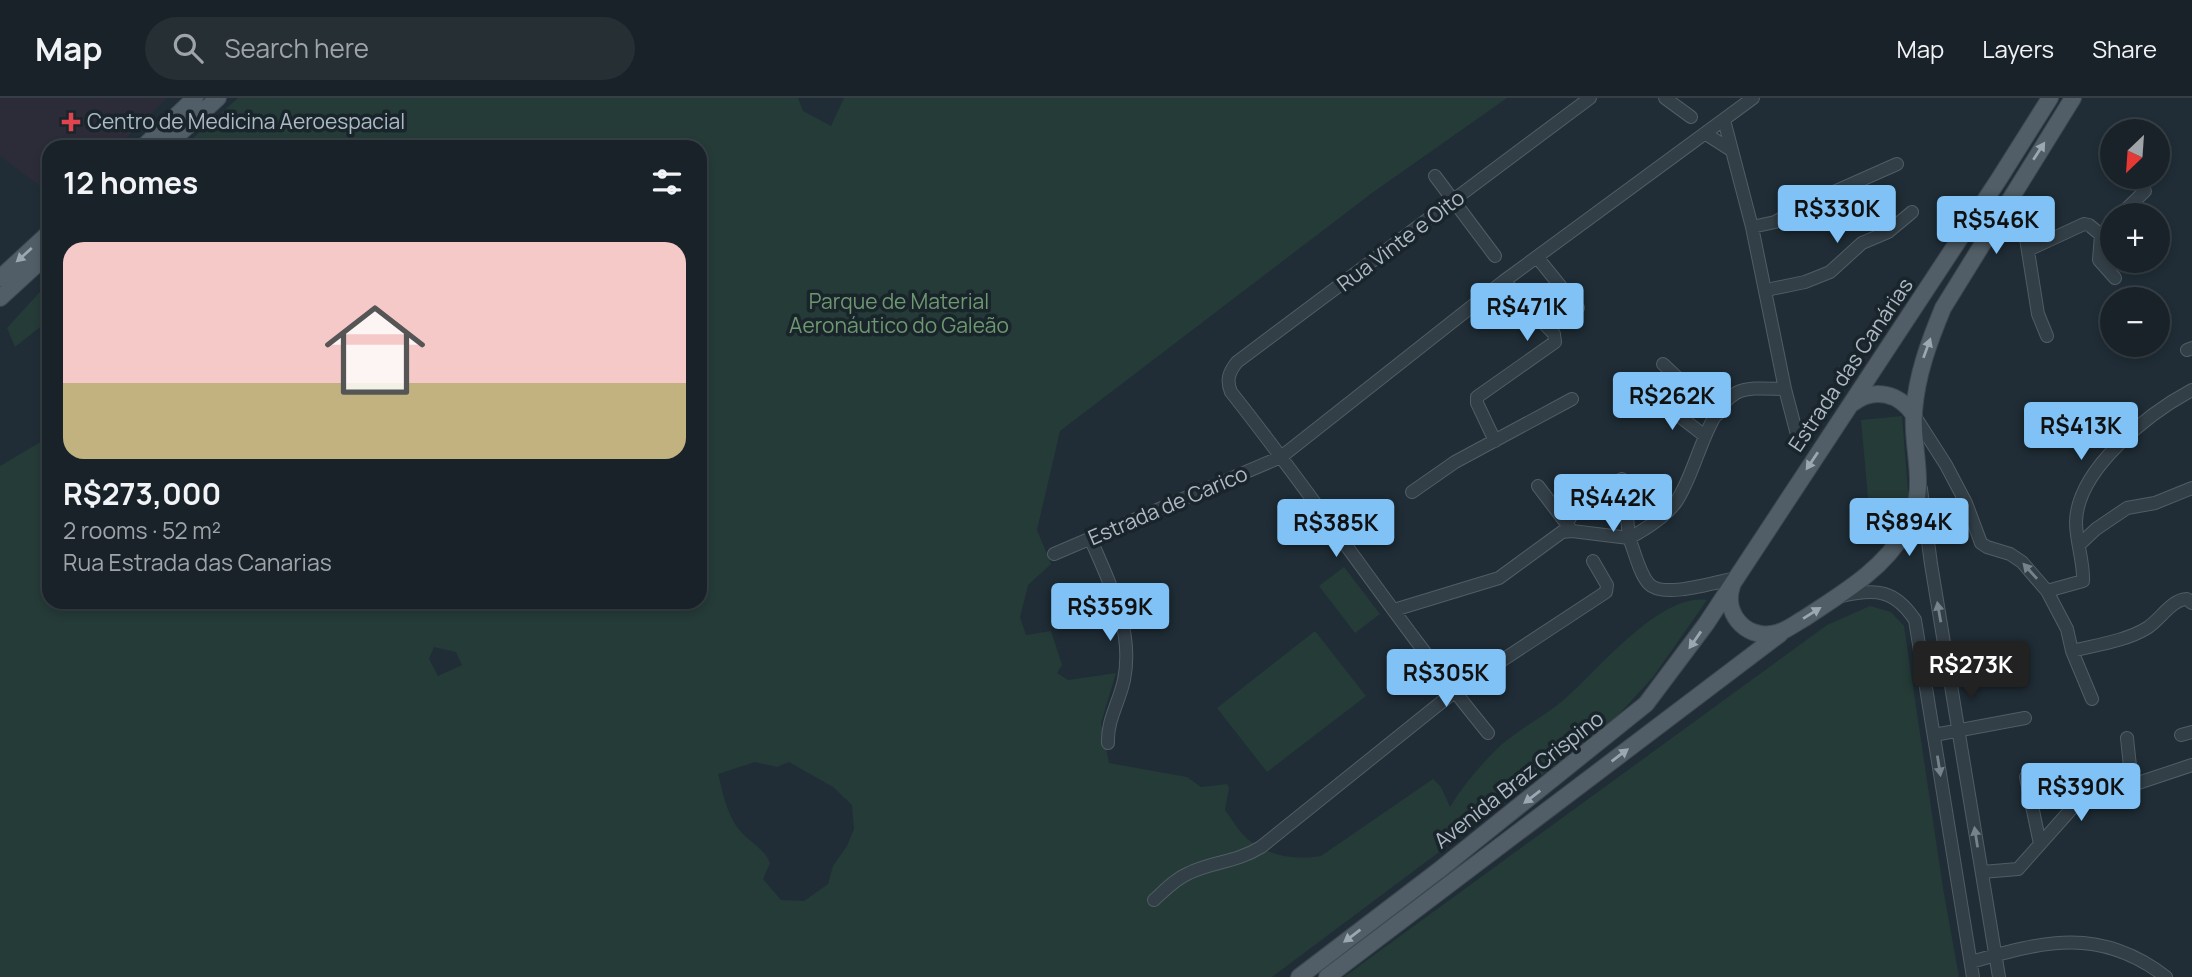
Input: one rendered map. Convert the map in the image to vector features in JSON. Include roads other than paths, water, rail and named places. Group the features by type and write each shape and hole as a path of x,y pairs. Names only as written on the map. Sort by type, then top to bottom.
{"main road":[{"path":"150,140 195,98"},
{"path":"173,140 218,98"},
{"name":"Estrada das Canárias","path":"1734,581 2050,98"},
{"path":"1734,581 1730,602 1737,620 1744,627 1761,635 1776,634 1861,579 1907,529 1920,478 1914,415 1919,373 1943,308 2073,98"},
{"path":"0,278 42,239"},
{"path":"0,298 42,259"},
{"path":"1851,405 1867,396 1885,394 1902,401 1914,415"},
{"name":"Avenida Braz Crispino","path":"1299,977 1438,872 1646,705 1674,670 1734,581"},
{"name":"Avenida Braz Crispino","path":"1327,977 1789,627"}],"street":[{"name":"Rua Vinte e Oito","path":"1281,457 1231,392 1228,385 1229,374 1237,362 1590,98"},
{"path":"1665,98 1692,117"},
{"name":"Estrada de Carico","path":"1054,554 1281,457 1504,281 1753,98"},
{"path":"1724,120 1752,227 1785,388 1800,446"},
{"path":"1706,134 1731,150"},
{"path":"1752,227 1775,222 1816,200 1897,164"},
{"path":"1435,176 1496,256"},
{"path":"2132,203 2144,191"},
{"path":"2012,193 2024,226 2038,314 2047,336"},
{"path":"1766,290 1805,282 1830,272 1862,243 1888,232 1912,212"},
{"path":"2028,250 2084,224 2100,234"},
{"path":"1537,257 1578,308"},
{"path":"2110,273 2115,278"},
{"path":"1494,441 1477,403 1477,397 1555,342 1554,334 1504,281"},
{"path":"1663,364 1717,415"},
{"path":"1538,486 1569,527 1629,538 1658,520 1676,502 1723,402 1739,391 1785,388"},
{"path":"2047,592 2083,581 2076,523 2079,499 2092,476 2108,454 2168,403 2192,390"},
{"path":"1412,492 1455,462 1572,400"},
{"path":"1661,402 1705,436"},
{"path":"1914,415 1946,465 1966,503 1981,543 2010,554 2022,562 2047,592 2067,629 2072,652 2092,699"},
{"path":"1281,457 1454,692 1488,733"},
{"path":"1920,478 1931,564 1999,977"},
{"path":"1394,610 1499,578 1569,527 1577,506 1590,494 1622,480"},
{"path":"2079,545 2112,516 2127,508 2169,499 2192,488"},
{"path":"1626,506 1629,538 1646,580 1658,590 1673,591 1734,581"},
{"path":"1091,540 1118,604 1127,642 1124,680 1107,728 1108,743"},
{"path":"1154,900 1189,872 1240,858 1261,847 1454,692 1606,592 1607,585 1593,561"},
{"path":"1835,598 1865,591 1893,597 1905,605 1915,620 1973,977"},
{"path":"2072,652 2127,637 2147,628 2179,600 2187,599 2192,603"},
{"path":"1934,735 2025,718"},
{"path":"2127,738 2132,785"},
{"path":"1982,872 2018,869 2074,806 2091,793 2132,785 2192,765"},
{"path":"2026,777 2040,844"},
{"path":"1966,934 1991,928"},
{"path":"1971,962 2064,941 2094,942 2135,957 2166,977"}],"place":[{"name":"Centro de Medicina Aeroespacial","path":"71,122"}],"park label":[{"name":"Parque de Material Aeronáutico do Galeão","path":"899,314"}]}
